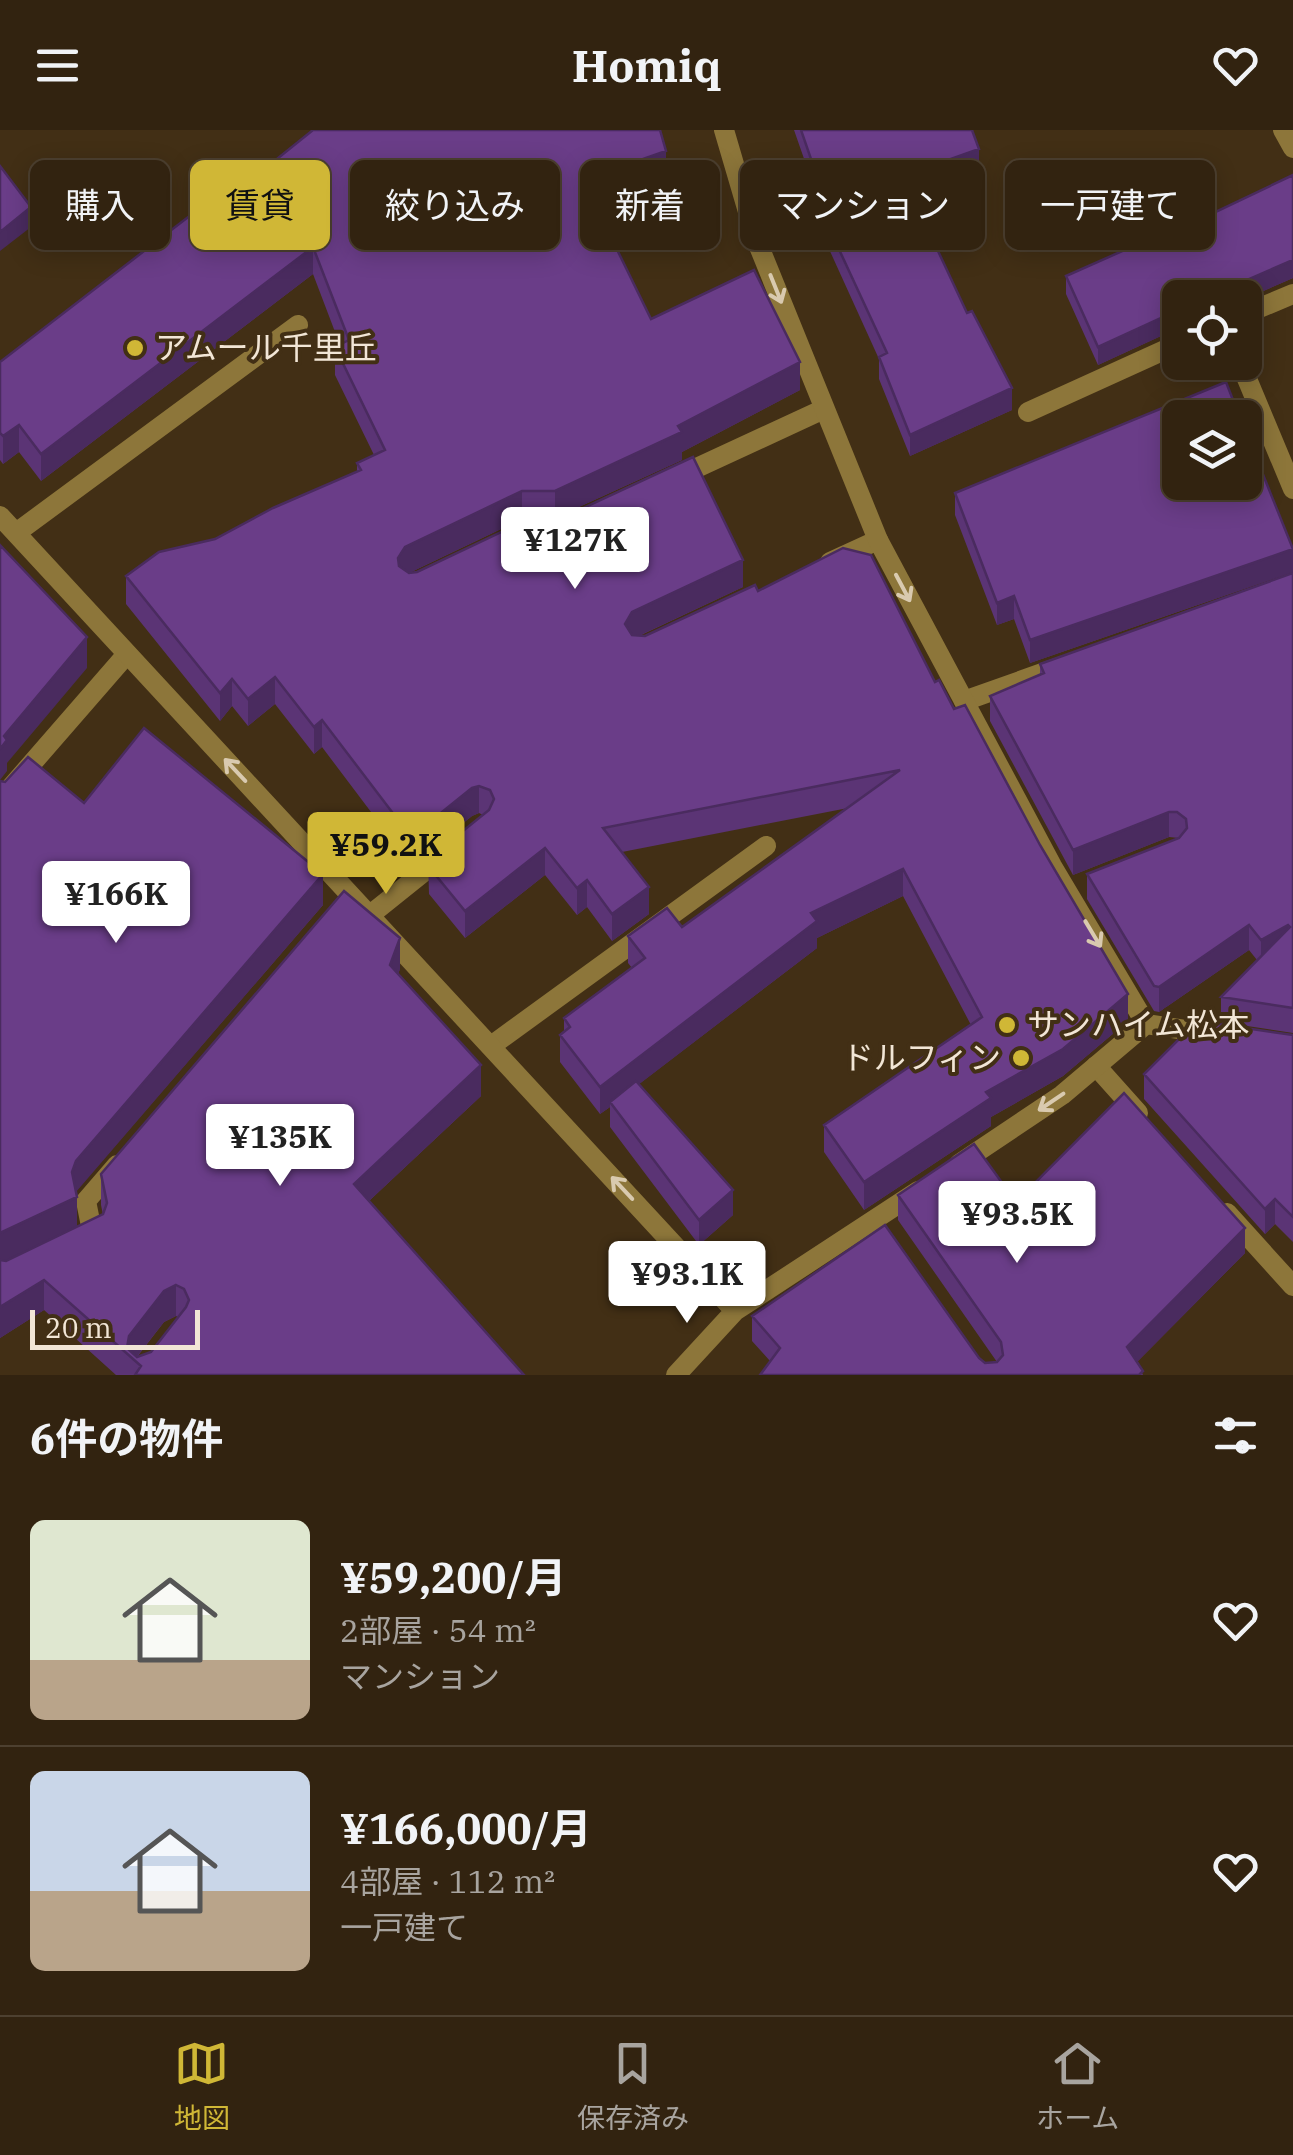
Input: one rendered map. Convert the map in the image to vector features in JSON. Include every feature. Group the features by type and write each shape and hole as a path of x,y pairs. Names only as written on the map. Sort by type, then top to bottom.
{"street":[{"path":"724,130 756,239 878,540 964,701 1076,888 1146,1024"},
{"path":"1282,130 1293,148"},
{"path":"1262,307 1293,294"},
{"path":"16,534 298,325"},
{"path":"1028,412 1162,351"},
{"path":"1248,380 1293,489"},
{"path":"664,483 824,409"},
{"path":"0,516 344,902 370,916 735,1311"},
{"path":"810,572 878,540"},
{"path":"0,800 127,654"},
{"path":"964,701 1092,656"},
{"path":"370,916 466,838"},
{"path":"491,1046 766,846"},
{"path":"676,1375 735,1311 885,1225 937,1178 1062,1095 1146,1024 1238,1038"},
{"path":"1096,1066 1149,1124"},
{"path":"62,1251 93,1236 86,1202 136,1143"},
{"path":"1214,1198 1293,1286"}],"building":[{"path":"313,130 660,130 666,151 640,160 580,160 580,250 617,250 651,319 754,270 800,362 678,426 682,432 555,491 522,491 405,547 398,558 399,566 409,573 417,572 531,518 564,517 693,457 743,560 632,612 625,624 632,635 645,636 755,585 758,591 843,548 871,555 935,682 939,680 954,709 965,705 1040,845 1128,994 1063,1049 986,1092 991,1098 864,1182 824,1125 982,1017 903,869 811,913 817,921 600,1087 560,1035 570,1027 564,1018 645,958 628,936 667,908 682,927 900,770 603,828 649,887 612,914 587,880 577,888 545,848 465,911 429,867 432,865 428,859 489,810 494,799 490,790 472,788 411,837 322,720 314,727 275,677 248,699 232,679 220,693 126,576 159,552 215,539 273,508 361,470 357,463 385,450 335,347 349,340 314,250 330,250 330,160 276,160"},
{"path":"801,130 972,130 979,149 948,160 811,160"},
{"path":"0,166 30,208 0,232"},
{"path":"1293,175 1293,260 1247,280 1162,280 1162,318 1098,347 1066,276 1125,250 1215,250 1215,212"},
{"path":"190,216 190,250 309,250 41,454 19,425 3,436 0,362 145,250 170,250 170,231"},
{"path":"839,250 938,250 967,313 972,311 1012,388 910,435 879,357 887,353"},
{"path":"1226,382 1233,400 1182,400"},
{"path":"1162,408 1162,500 1262,500 1262,472 1293,549 1030,640 1014,596 997,603 955,493"},
{"path":"0,545 87,637 4,736 7,740 0,749"},
{"path":"1293,573 1293,1008 1221,997 1288,925 1261,940 1249,925 1159,987 1154,986 1087,874 1179,838 1187,828 1186,819 1177,812 1169,812 1073,850 990,696 1044,673 1040,664"},
{"path":"144,728 323,874 76,1161 72,1172 77,1197 0,1233 0,781 5,782 28,757 84,803"},
{"path":"344,891 400,938 390,965 481,1065 354,1184 524,1375 135,1375 141,1366 44,1280 0,1307 0,1260 6,1261 103,1214 107,1203 101,1174","holes":["176,1285 184,1289 189,1300 186,1307 151,1352 137,1357 127,1348 129,1336 164,1291"]},
{"path":"1197,1021 1293,1035 1293,1217 1275,1199 1265,1209 1144,1074"},
{"path":"636,1081 733,1190 699,1220 610,1102"},
{"path":"1124,1093 1245,1228 1127,1347 1143,1371 1139,1375 760,1375 780,1348 752,1316 885,1225 979,1358 985,1363 997,1362 1003,1355 1001,1342 898,1195 974,1144 1016,1202"}],"place":[{"name":"アムール千里丘","path":"135,348"},
{"name":"サンハイム松本","path":"1007,1025"},
{"name":"ドルフィン","path":"1021,1058"}]}
